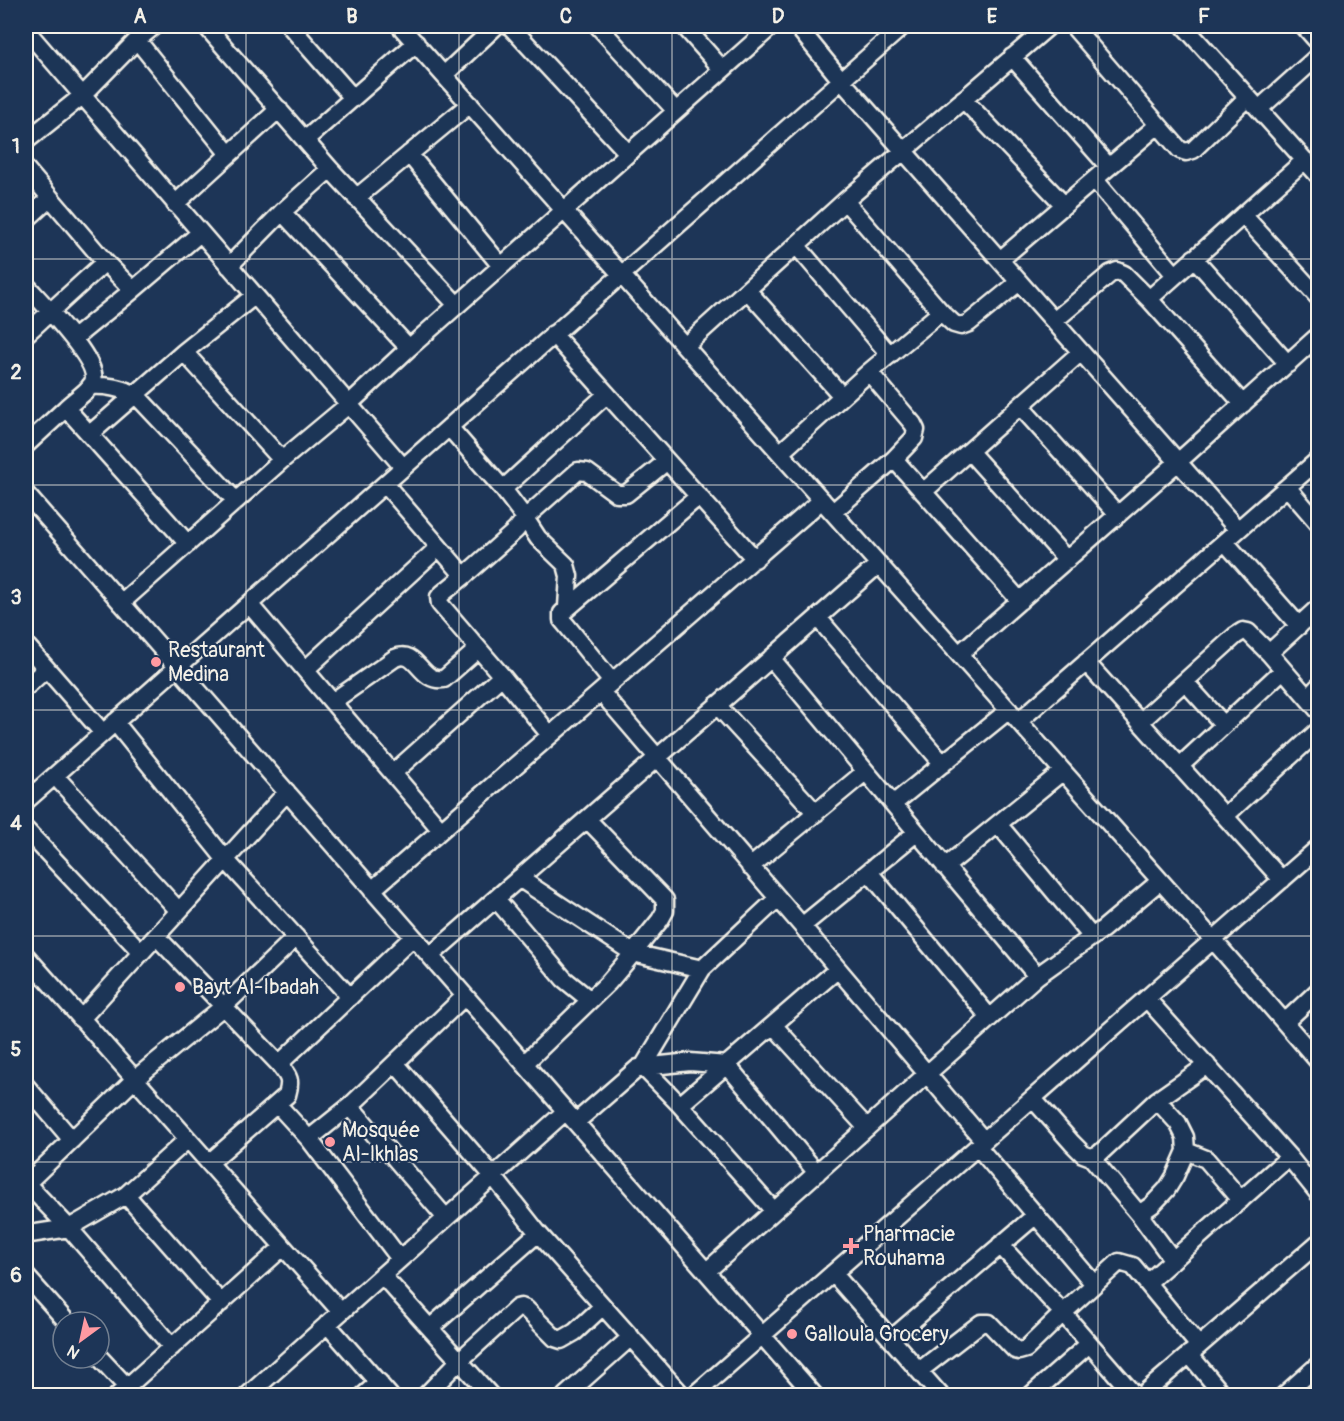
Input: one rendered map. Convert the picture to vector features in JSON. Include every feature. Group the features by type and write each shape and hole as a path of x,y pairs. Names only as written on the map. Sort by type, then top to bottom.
{"street":[{"path":"26,141 82,96 137,40 154,26"},
{"path":"206,26 356,198 457,305"},
{"path":"290,26 352,98"},
{"path":"400,26 1160,880 1318,1061"},
{"path":"444,75 496,26"},
{"path":"510,26 628,153"},
{"path":"598,26 676,111"},
{"path":"684,26 722,69"},
{"path":"121,603 282,460 348,405 457,305 772,26"},
{"path":"797,26 841,80 1238,530"},
{"path":"26,801 903,26"},
{"path":"685,346 903,150 1049,26"},
{"path":"1073,26 1180,150 1186,152 1192,150 1318,56"},
{"path":"1184,26 1318,175"},
{"path":"1304,26 1318,42"},
{"path":"26,30 403,467"},
{"path":"137,40 228,153"},
{"path":"305,140 416,43"},
{"path":"1012,57 1109,167"},
{"path":"963,99 1064,206"},
{"path":"356,198 470,104"},
{"path":"175,204 228,153 279,109"},
{"path":"1000,260 1158,125"},
{"path":"409,154 501,266"},
{"path":"1149,299 1305,160"},
{"path":"229,266 282,212 330,169"},
{"path":"26,170 105,262 133,290"},
{"path":"1095,180 1175,275"},
{"path":"26,220 50,198"},
{"path":"845,201 954,324 961,326 969,323 1019,282"},
{"path":"282,212 409,348"},
{"path":"1243,215 1318,297"},
{"path":"74,338 200,233"},
{"path":"796,245 890,355"},
{"path":"1194,258 1288,364"},
{"path":"26,334 105,262"},
{"path":"1054,321 1110,274 1117,271 1124,274 1243,404"},
{"path":"26,285 74,338 93,372 94,380 26,445"},
{"path":"747,290 842,396"},
{"path":"90,434 184,351 254,296"},
{"path":"780,453 869,372 941,312"},
{"path":"553,334 755,559"},
{"path":"959,654 1318,336"},
{"path":"184,351 282,460"},
{"path":"923,492 1081,352"},
{"path":"372,890 755,559 894,459 914,438 916,430 869,372"},
{"path":"90,386 106,385 135,394 236,501"},
{"path":"502,489 607,394"},
{"path":"1020,406 1118,515"},
{"path":"66,408 188,544"},
{"path":"449,427 502,489 538,538 566,565 567,607"},
{"path":"969,451 1066,560"},
{"path":"894,459 1020,601"},
{"path":"893,804 943,764 1014,716 1086,662 1318,460"},
{"path":"550,735 440,604 439,597 516,530 525,518 578,471 587,472 617,494 626,494 667,461"},
{"path":"385,484 464,576"},
{"path":"1287,487 1318,524"},
{"path":"26,494 816,1395"},
{"path":"699,496 567,607 562,613 562,620 658,758 927,1074 1036,1215 1094,1284"},
{"path":"1225,542 1299,626"},
{"path":"305,670 439,548"},
{"path":"430,956 879,564"},
{"path":"249,604 441,830"},
{"path":"1269,653 1318,608"},
{"path":"818,618 943,764"},
{"path":"1140,722 1243,631 1248,632 1283,670 1315,698"},
{"path":"26,645 46,669 109,727 350,997"},
{"path":"332,702 401,655 408,656 431,679 437,680 444,679 478,649"},
{"path":"771,658 1037,976"},
{"path":"1086,662 1282,880"},
{"path":"26,687 46,669"},
{"path":"1180,766 1283,670"},
{"path":"393,773 502,676"},
{"path":"1185,682 1224,725"},
{"path":"717,705 816,813"},
{"path":"1225,816 1318,731"},
{"path":"945,867 1063,771"},
{"path":"750,867 866,772"},
{"path":"55,776 179,910"},
{"path":"81,1019 287,792"},
{"path":"524,1064 608,982 665,911 665,900 587,819"},
{"path":"998,824 1092,937"},
{"path":"26,830 141,952"},
{"path":"802,926 916,832"},
{"path":"693,1395 1318,848"},
{"path":"868,872 990,1018"},
{"path":"519,878 633,953 702,969"},
{"path":"707,1271 1037,976 1092,937 1160,880"},
{"path":"496,898 564,979 590,1000"},
{"path":"643,1067 702,969 778,898"},
{"path":"156,936 279,1064 290,1080 287,1095 209,1163"},
{"path":"172,1347 69,1228 26,1183 135,1079 224,1006 296,937"},
{"path":"279,1064 413,937"},
{"path":"26,956 341,1312"},
{"path":"680,1105 838,969"},
{"path":"1285,1022 1318,991"},
{"path":"309,1139 350,1106 465,996"},
{"path":"1147,999 1289,1156 1318,1193"},
{"path":"772,1025 867,1128"},
{"path":"247,1395 493,1176 638,1068 690,1062 727,1065 818,1173"},
{"path":"395,1063 493,1176 538,1233 683,1395"},
{"path":"1091,1157 1099,1155 1158,1100 1207,1065"},
{"path":"643,1067 774,1211"},
{"path":"26,1086 72,1140"},
{"path":"1033,1099 1072,1143 1083,1154 1091,1157 1139,1214 1173,1260"},
{"path":"1139,1214 1152,1205 1167,1189 1186,1151 1185,1137 1178,1123 1158,1100"},
{"path":"277,1104 309,1139 400,1259"},
{"path":"350,1106 446,1218"},
{"path":"26,1236 69,1228 126,1195 188,1139"},
{"path":"1186,1151 1206,1159 1241,1200"},
{"path":"1147,1283 1289,1156"},
{"path":"126,1195 221,1303"},
{"path":"891,1338 1036,1215"},
{"path":"430,1328 538,1233"},
{"path":"1141,1395 1318,1243"},
{"path":"1000,1245 1135,1395"},
{"path":"108,1370 122,1391 283,1247"},
{"path":"919,1371 981,1323 989,1323 1015,1350 1026,1349 1119,1262 1133,1266 1147,1283 1224,1395"},
{"path":"833,1273 941,1395"},
{"path":"382,1275 491,1395"},
{"path":"26,1276 56,1310"},
{"path":"425,1395 459,1360 517,1308 526,1309 555,1338 561,1340 575,1332 603,1306"},
{"path":"327,1324 390,1395"},
{"path":"565,1395 631,1337"},
{"path":"1030,1395 1089,1344"},
{"path":"1283,1395 1316,1373"},
{"path":"363,1395 379,1382"}],"place":[{"name":"Restaurant Medina","path":"156,662"},
{"name":"Bayt Al-Ibadah","path":"180,987"},
{"name":"Mosquée Al-Ikhlas","path":"330,1142"},
{"name":"Pharmacie Rouhama","path":"851,1246"},
{"name":"Galloula Grocery","path":"792,1334"}]}
